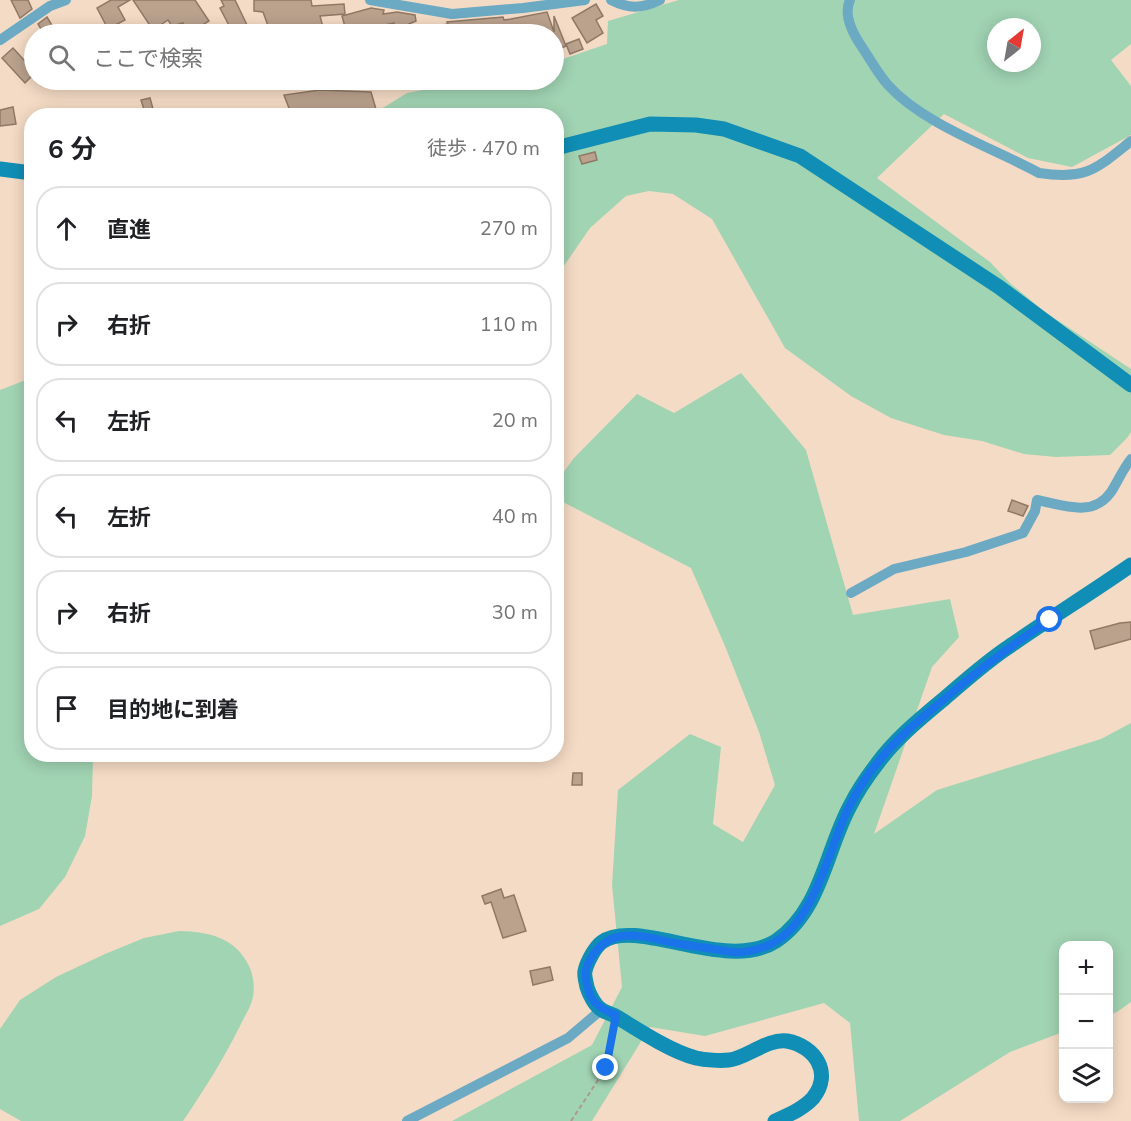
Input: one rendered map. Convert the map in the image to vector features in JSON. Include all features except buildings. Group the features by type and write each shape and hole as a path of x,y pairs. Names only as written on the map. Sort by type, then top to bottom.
{"street":[{"path":"0,39 50,6 66,0"},
{"path":"370,0 452,14 585,0"},
{"path":"611,0 625,6 647,6 660,0"},
{"path":"850,0 847,6 852,32 888,85 920,111 964,137 1039,173 1050,174 1073,174 1098,168 1131,141"},
{"path":"564,146 650,124 696,125 724,129 800,156 999,287 1131,385"},
{"path":"0,169 24,172"},
{"path":"851,592 894,569 966,552 1023,532 1035,511 1037,500 1076,508 1089,508 1101,504 1131,459"},
{"path":"775,1121 807,1104 819,1087 819,1063 815,1056 802,1046 783,1040 748,1052 732,1061 696,1058 679,1051 608,1012 588,992 585,972 592,956 602,942 636,935 680,944 742,952 773,943 792,929 802,916 823,874 849,807 878,762 899,739 1010,646 1131,566"},
{"path":"407,1121 568,1038 608,1012"}],"path":[{"path":"571,1121 606,1068 608,1012"}],"green space":[{"path":"679,0 1131,0 1131,44 1111,60 1131,86 1131,135 1072,167 1028,158 944,114 877,178 990,262 1011,284 1045,312 1131,369 1131,432 1110,455 1056,457 1024,454 982,441 944,435 891,418 851,396 785,348 712,219 673,194 649,191 626,196 590,228 564,266 564,108 383,108 407,93 422,90 564,90 564,59 607,44 608,21"},
{"path":"741,373 806,450 853,615 950,599 959,637 932,667 874,834 937,790 1101,739 1131,723 1131,1002 1113,1014 1113,941 1059,941 1059,1034 1010,1052 900,1121 859,1121 850,1023 824,1003 705,1036 650,1027 592,1121 452,1121 592,1045 622,987 612,885 618,790 690,734 721,747 713,824 743,842 775,785 759,732 691,568 564,503 564,472 574,458 637,394 674,413"},
{"path":"24,381 24,762 93,762 92,796 85,836 65,877 39,909 0,926 0,390"},
{"path":"179,931 211,935 229,942 243,956 250,969 254,989 251,1004 234,1039 183,1121 21,1121 0,1109 0,1029 20,1000 56,977 105,954 144,938"}],"route":[{"path":"606,1068 616,1015 601,1010 596,1004 588,992 585,972 602,942 636,935 680,944 742,952 773,943 792,929 802,916 823,874 849,807 878,762 899,739 976,672 1050,620"}]}
